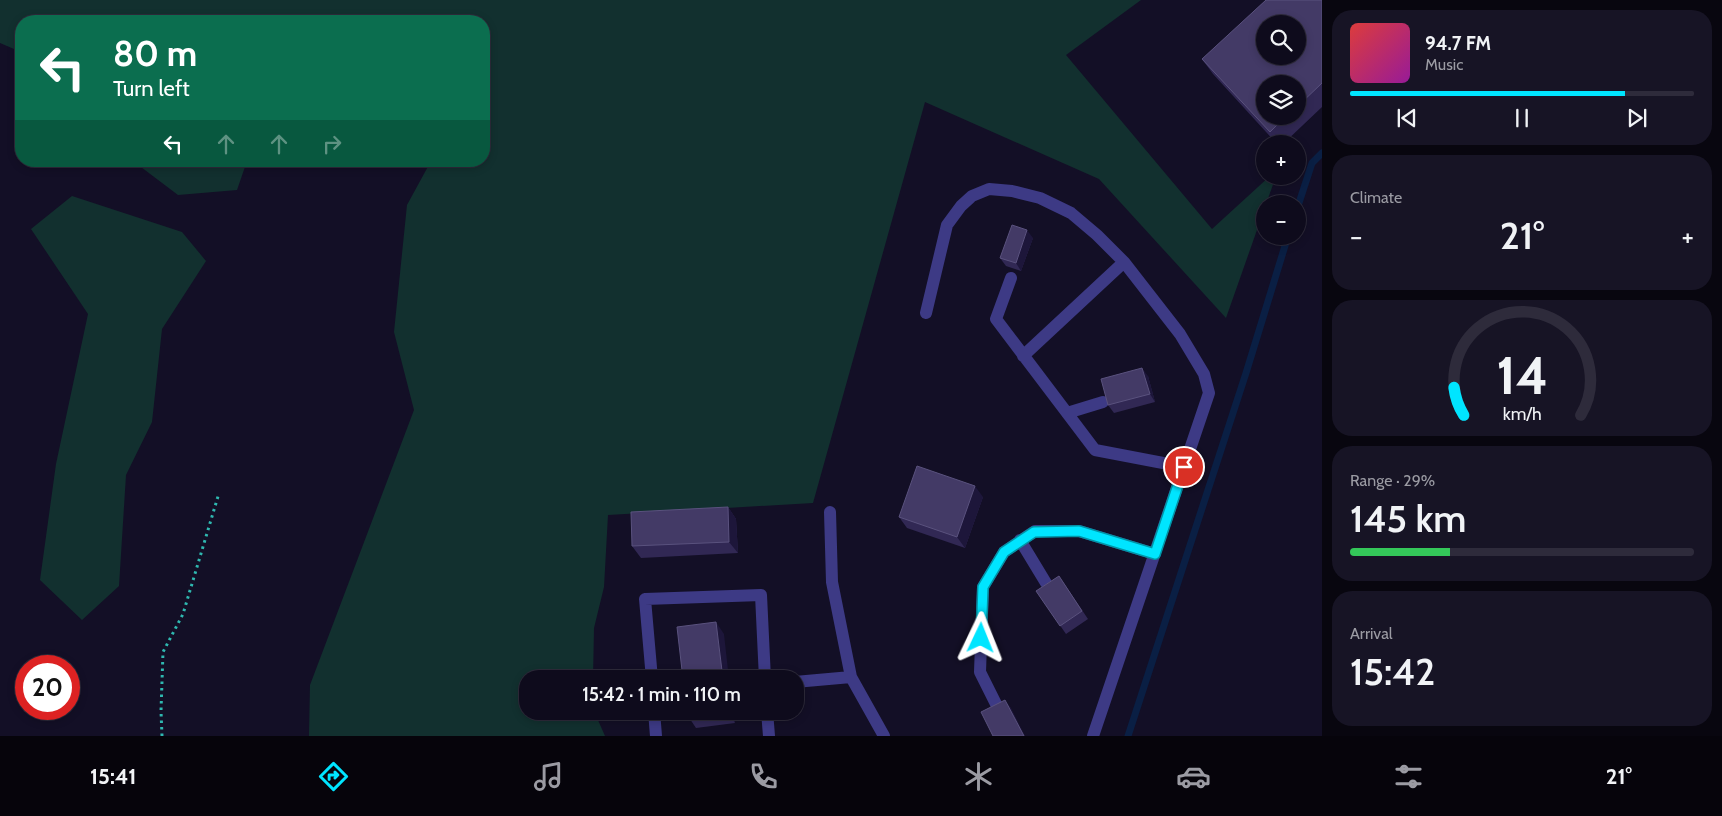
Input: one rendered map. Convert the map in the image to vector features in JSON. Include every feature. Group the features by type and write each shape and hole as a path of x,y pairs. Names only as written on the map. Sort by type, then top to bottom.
{"lane":[{"path":"926,313 947,225 961,206 972,196 989,189 1012,191 1040,198 1071,213 1098,235 1124,262 1180,334 1204,374 1209,393 1093,736"},
{"path":"1023,356 1124,262"},
{"path":"1011,278 996,320 1095,450 1184,467"},
{"path":"1067,413 1104,402"},
{"path":"830,512 832,582 850,677 884,736"},
{"path":"997,706 980,672 983,587 1004,552 1034,532 1079,531 1155,554"},
{"path":"1020,540 1046,583"},
{"path":"651,670 645,600 761,595 765,670"},
{"path":"804,681 850,677"},
{"path":"655,720 656,736"},
{"path":"768,720 769,736"}],"path":[{"path":"162,736 163,652 183,614 219,493"}],"green space":[{"path":"0,0 1141,0 1066,55 1212,229 1260,185 1273,185 1269,195 1256,195 1256,233 1226,318 1099,179 925,102 813,503 608,515 604,587 594,628 593,670 519,670 519,720 598,720 605,736 309,736 310,685 414,410 394,332 407,205 428,167 490,167 490,15 15,15 15,49 0,43"},
{"path":"141,167 245,167 237,190 178,195"},
{"path":"72,196 182,232 206,261 162,329 152,422 126,475 119,586 82,620 40,580 56,464 88,314 31,229"}],"building":[{"path":"1266,0 1322,0 1322,83 1306,98 1306,75 1256,75 1256,117 1202,59"},
{"path":"1263,125 1277,125 1270,132"},
{"path":"1012,225 1027,230 1016,263 1000,258"},
{"path":"1142,368 1150,394 1108,405 1101,379"},
{"path":"917,466 975,486 957,537 899,517"},
{"path":"728,507 729,542 632,546 631,512"},
{"path":"1059,576 1082,611 1060,626 1036,591"},
{"path":"716,622 722,670 682,670 677,627"},
{"path":"1005,700 1024,736 993,736 981,712"}],"waterway":[{"path":"1302,195 1312,163 1322,153"},
{"path":"1128,736 1246,373 1285,245"}],"route":[{"path":"981,638 983,587 1004,552 1034,532 1079,531 1155,554 1184,467"}]}
